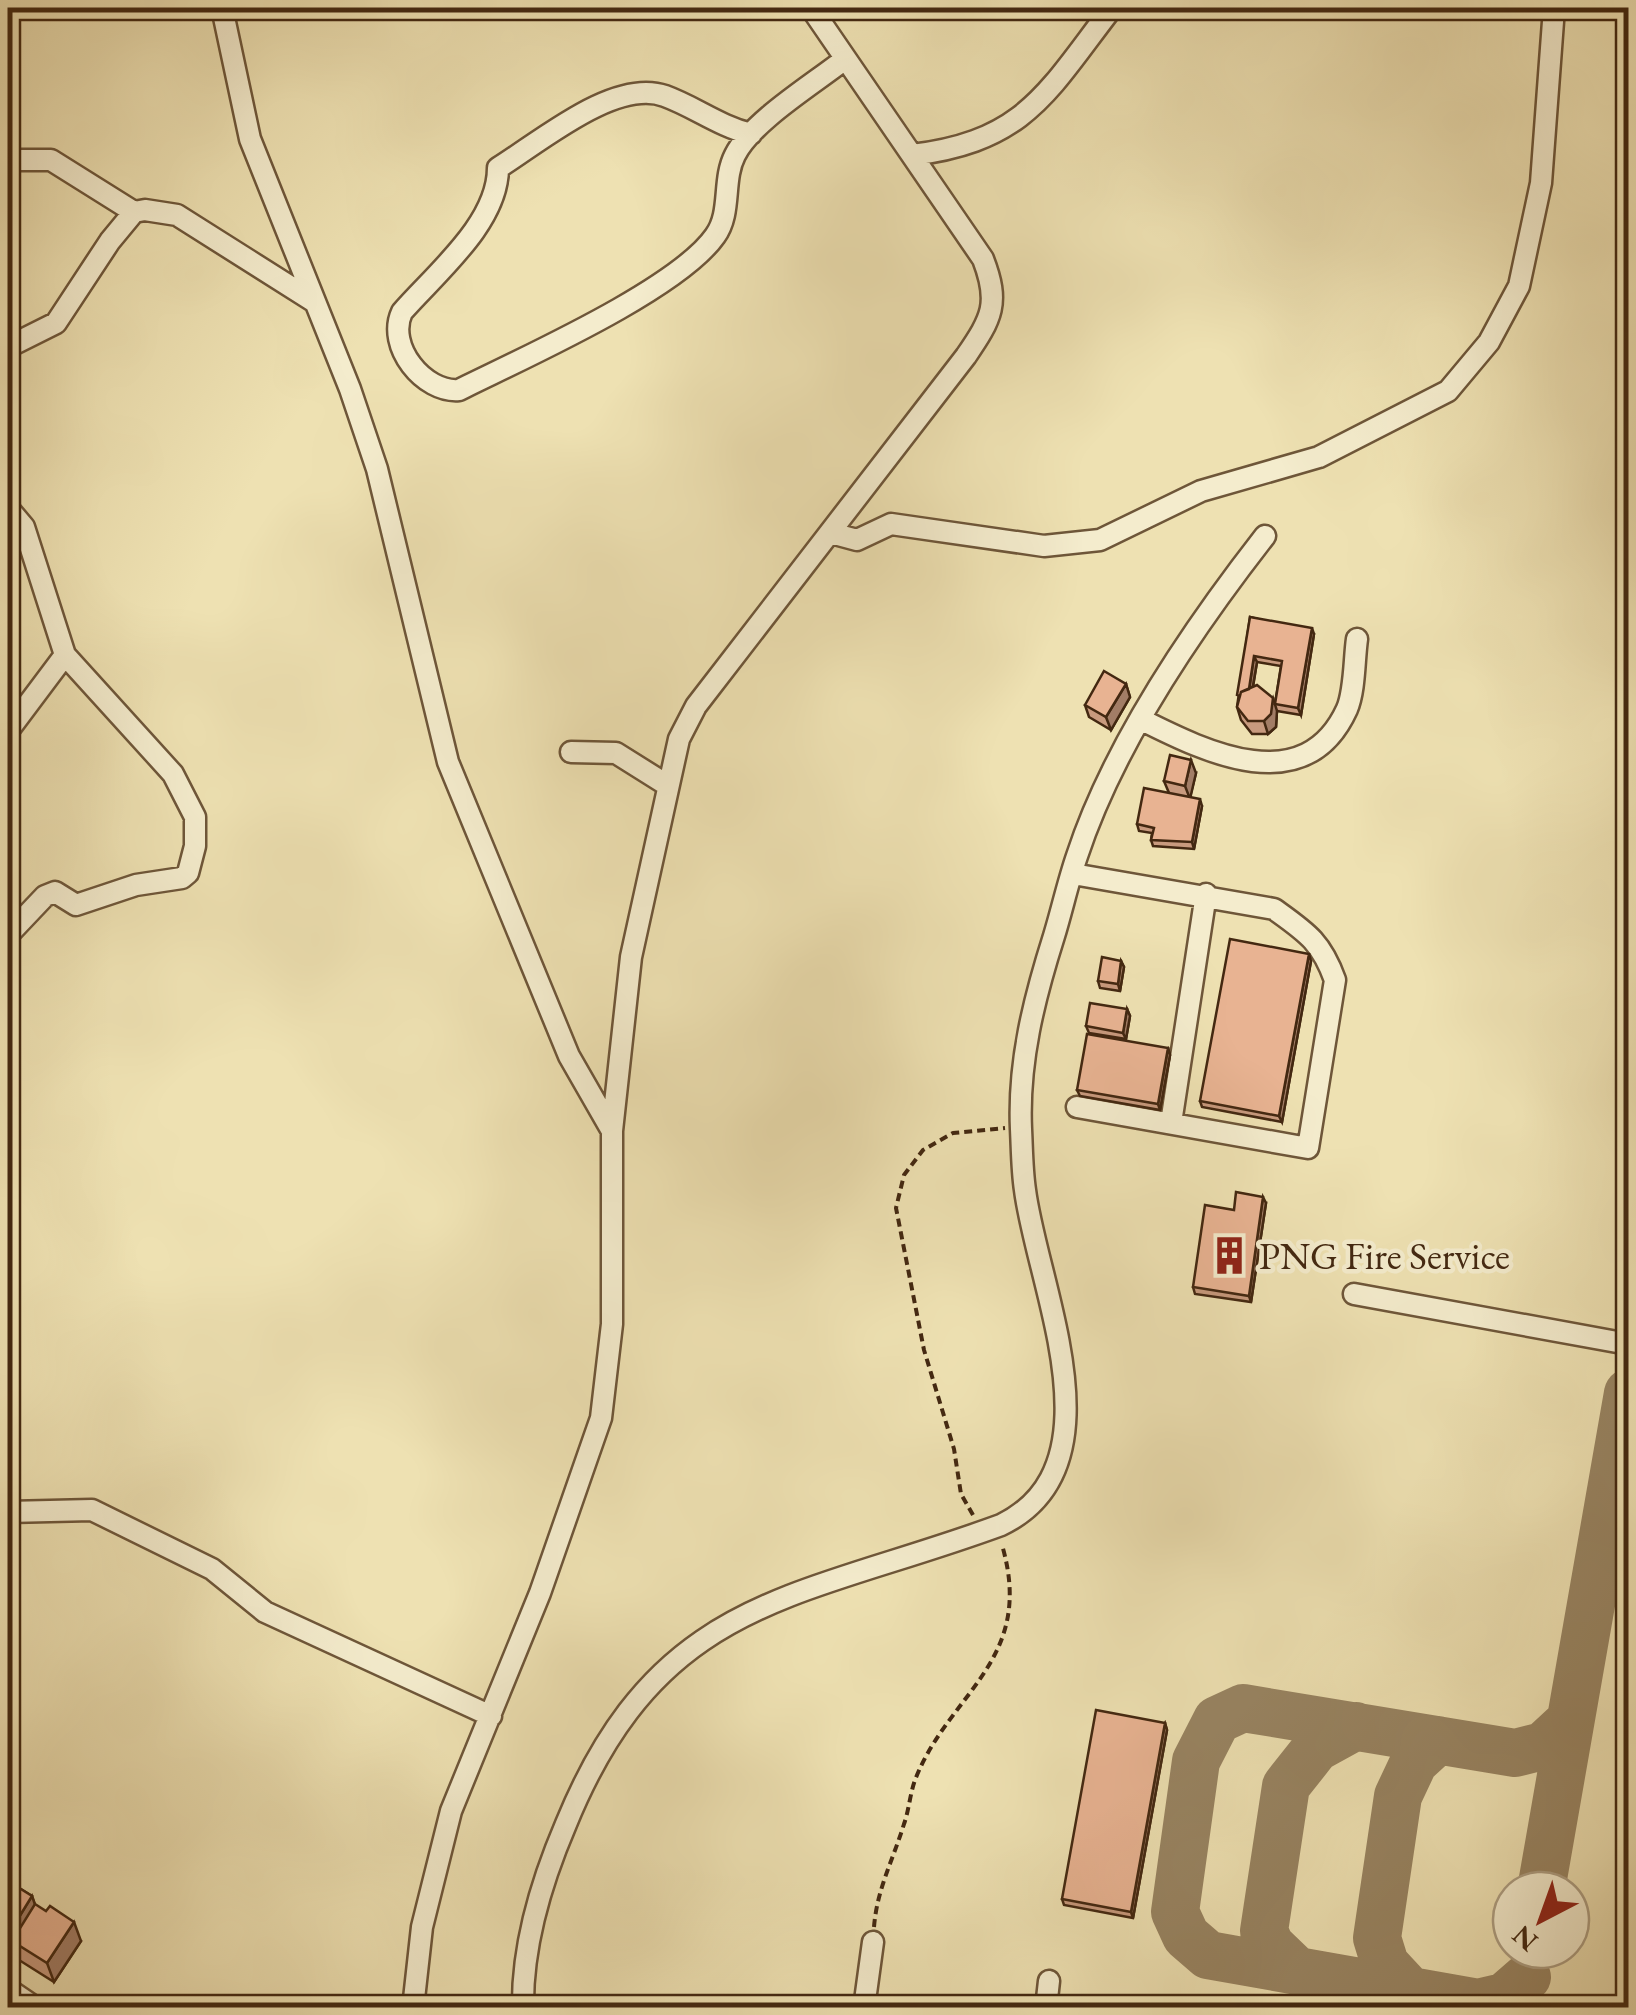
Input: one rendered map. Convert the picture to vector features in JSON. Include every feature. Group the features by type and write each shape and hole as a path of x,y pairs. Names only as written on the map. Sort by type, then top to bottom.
{"street":[{"path":"222,8 250,140 377,469 428,695 460,796 569,1056 612,1132"},
{"path":"412,2008 422,1927 442,1838 568,1520 602,1418 612,1324 612,1132 631,958 680,739 696,706 966,356 981,334 995,289 983,259 811,8"},
{"path":"912,156 974,143 1024,118 1112,8"},
{"path":"831,533 857,540 892,524 1044,546 1100,540 1201,491 1319,457 1448,392 1489,342 1519,286 1542,183 1554,8"},
{"path":"751,134 726,128 664,96 645,92 609,98 498,168 498,187 484,214 402,312 397,322 402,349 426,382 444,391 459,390 602,317 683,265 718,233 735,155 751,134 845,59"},
{"path":"8,160 51,160 134,212 160,209 177,215 312,300"},
{"path":"8,347 56,324 134,212"},
{"path":"8,508 24,527 65,655 173,774 195,817 195,846 188,873 182,878 136,885 76,905 54,892 44,896 8,935"},
{"path":"524,2008 534,1925 560,1839 579,1792 636,1697 694,1643 744,1614 786,1595 990,1530 1018,1517 1044,1490 1061,1441 1067,1388 1063,1352 1025,1191 1021,1128 1025,1044 1073,874 1096,812 1142,720 1217,598 1265,536"},
{"path":"1142,720 1227,755 1260,764 1283,763 1326,738 1348,707 1358,639"},
{"path":"8,731 65,655"},
{"path":"571,752 616,753 667,784"},
{"path":"1073,874 1253,902 1302,925 1327,958 1335,980 1308,1148 1077,1107"},
{"path":"1171,1123 1206,894"},
{"path":"1354,1294 1628,1344"},
{"path":"8,1512 92,1510 212,1569 265,1612 491,1716"},
{"path":"864,2008 874,1942"},
{"path":"1046,2008 1049,1980"},
{"path":"8,1989 36,2008"}],"path":[{"path":"874,1942 877,1895 904,1824 916,1778 992,1665 1007,1614 1009,1572 990,1530 961,1494 954,1449 924,1350 896,1208 904,1176 923,1150 952,1133 1021,1128"}],"building":[{"path":"1250,617 1312,628 1298,708 1275,704 1282,661 1254,656 1249,689 1237,695"},
{"path":"1104,671 1126,684 1106,717 1085,705"},
{"path":"1257,685 1273,698 1271,714 1264,721 1248,721 1237,707 1241,692"},
{"path":"1170,755 1191,760 1185,786 1164,781"},
{"path":"1144,788 1200,799 1192,842 1151,840 1154,828 1137,824"},
{"path":"1230,939 1309,954 1279,1116 1200,1101"},
{"path":"1102,957 1121,961 1118,984 1098,981"},
{"path":"1090,1003 1127,1009 1123,1033 1086,1026"},
{"path":"1087,1034 1168,1048 1158,1104 1077,1090"},
{"name":"PNG Fire Service","path":"1236,1192 1263,1197 1249,1296 1193,1287 1205,1205 1234,1210"},
{"path":"1096,1710 1165,1723 1131,1912 1062,1899"},
{"path":"8,1881 32,1896 8,1935"},
{"path":"35,1904 46,1911 50,1906 74,1922 47,1963 12,1941"}],"taxiway":[{"path":"1545,1870 1628,1393"},
{"path":"1527,1977 1504,1997 1478,2003 1208,1955 1186,1936 1175,1912 1196,1761 1217,1720 1243,1708 1515,1753 1543,1746 1570,1721"},
{"path":"1297,1971 1270,1945 1264,1931 1286,1786 1316,1748 1356,1726"},
{"path":"1411,1992 1385,1964 1377,1938 1398,1796 1414,1762 1438,1740"}],"place":[{"name":"PNG Fire Service","path":"1229,1255"}]}
